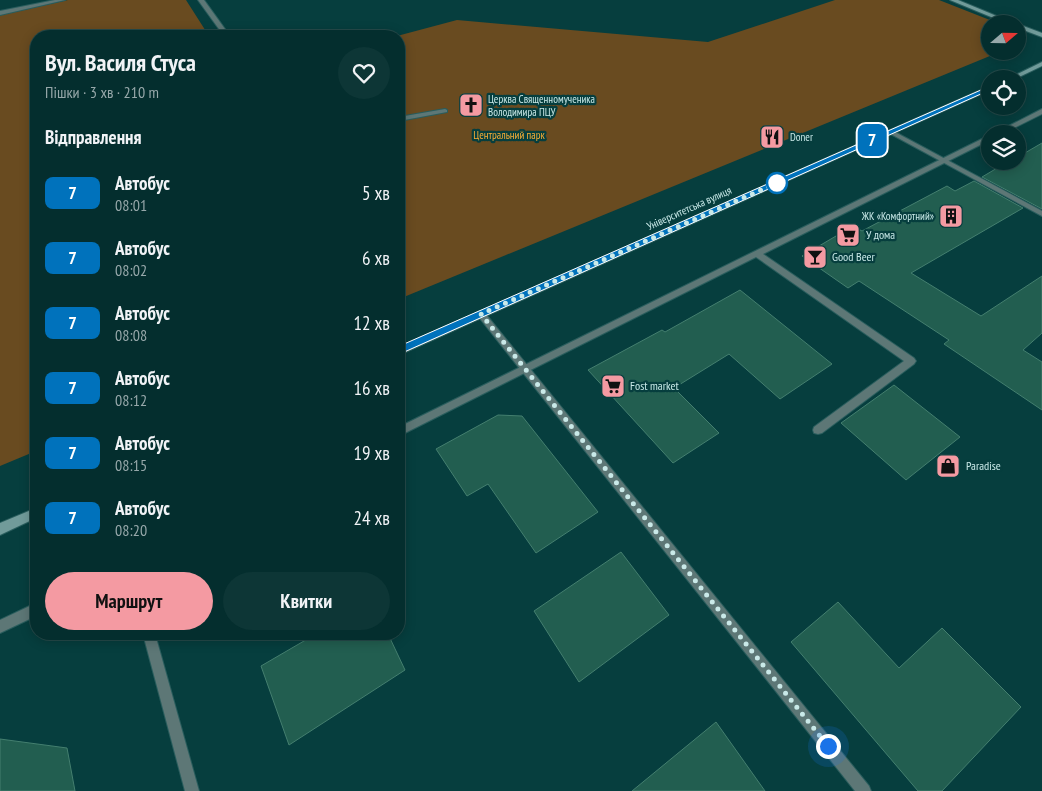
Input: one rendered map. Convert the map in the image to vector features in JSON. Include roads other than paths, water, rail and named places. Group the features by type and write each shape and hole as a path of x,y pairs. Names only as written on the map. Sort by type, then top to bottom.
{"main road":[{"path":"953,0 990,15"},
{"path":"1026,29 1042,35"},
{"path":"1026,72 1042,64"},
{"name":"Університетська вулиця","path":"405,348 981,92"},
{"path":"0,529 30,516"}],"street":[{"path":"0,13 62,0"},
{"path":"201,0 223,30"},
{"path":"405,118 445,111"},
{"path":"1014,125 1042,111"},
{"path":"891,132 1042,214"},
{"path":"405,429 981,142"},
{"path":"757,254 911,361 818,430"},
{"path":"481,314 864,791"},
{"path":"0,626 30,612"},
{"path":"151,640 192,791"}],"place":[{"name":"Церква Священномученика Володимира ПЦУ","path":"471,105"},
{"name":"Doner","path":"772,137"},
{"name":"ЖК «Комфортний»","path":"951,216"},
{"name":"У дома","path":"848,235"},
{"name":"Good Beer","path":"815,257"},
{"name":"Fost market","path":"613,386"},
{"name":"Paradise","path":"948,466"}],"park label":[{"name":"Центральний парк","path":"509,135"}]}
